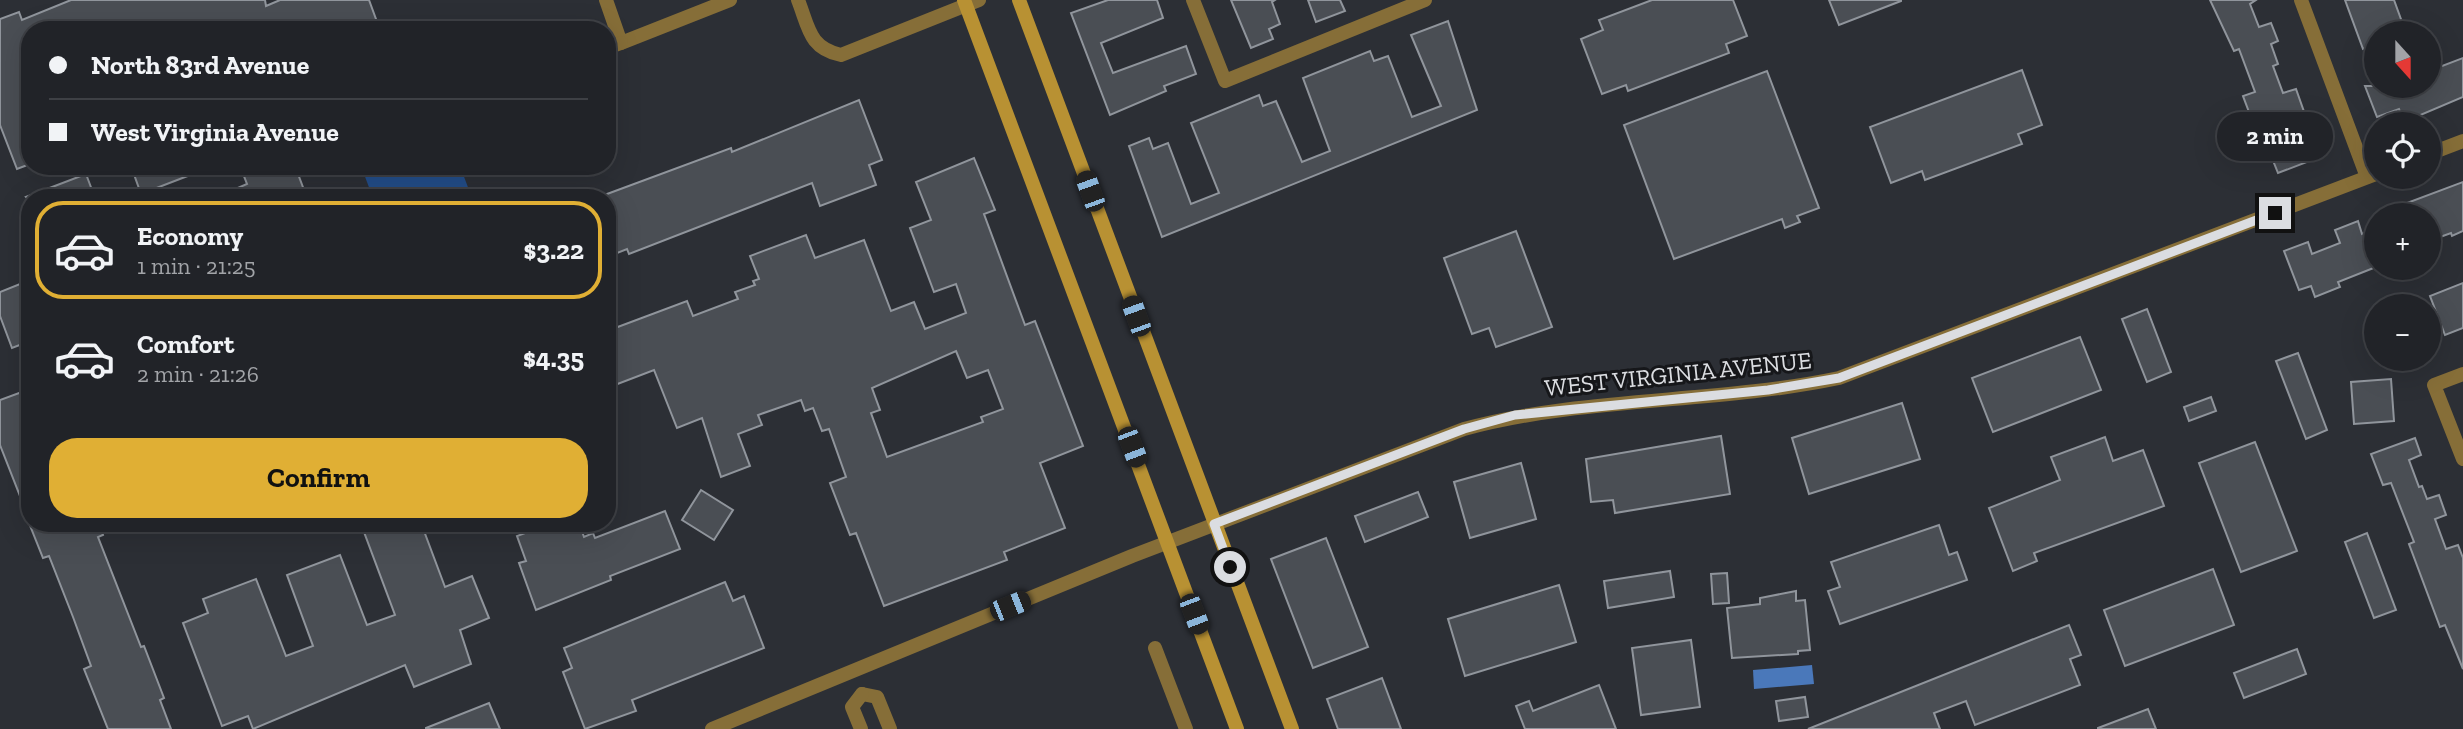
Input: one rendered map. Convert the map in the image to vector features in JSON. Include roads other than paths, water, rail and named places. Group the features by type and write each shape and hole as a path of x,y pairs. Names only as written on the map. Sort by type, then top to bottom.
{"main road":[{"path":"1019,0 1292,729"},
{"path":"970,2 1237,729"}],"street":[{"path":"606,0 613,21"},
{"path":"616,45 730,0"},
{"path":"798,0 812,37 824,51 841,55 970,2"},
{"path":"1193,0 1224,81 1425,0"},
{"path":"2301,0 2364,155"},
{"path":"616,29 621,43"},
{"path":"2441,149 2463,141"},
{"name":"WEST VIRGINIA AVENUE","path":"712,729 1167,542 1464,429 1515,415 1768,390 1839,378 2364,178"},
{"path":"2463,374 2434,386 2463,459"},
{"path":"1156,649 1186,729"},
{"path":"852,671 862,694"},
{"path":"861,729 852,707 862,694"},
{"path":"862,694 877,697 890,729"}]}
